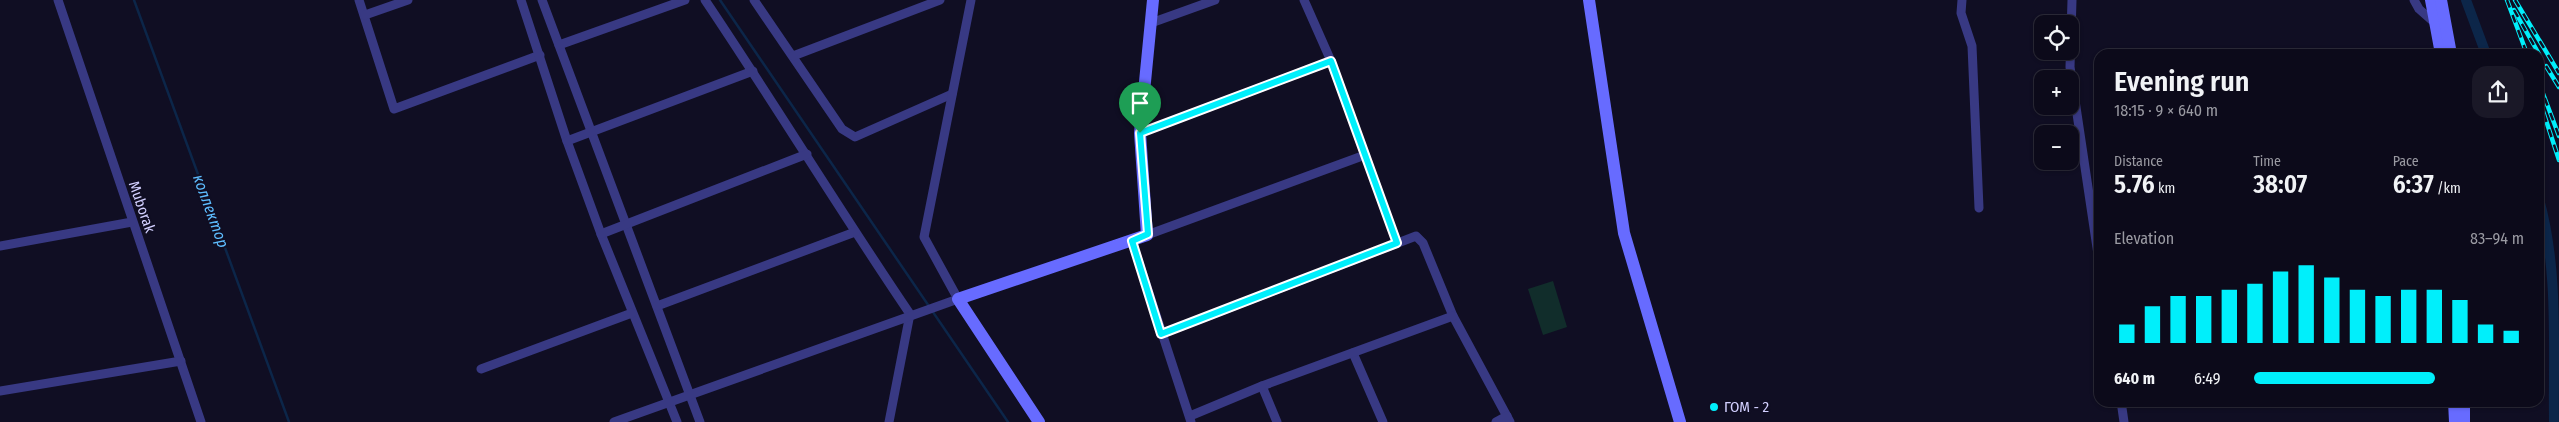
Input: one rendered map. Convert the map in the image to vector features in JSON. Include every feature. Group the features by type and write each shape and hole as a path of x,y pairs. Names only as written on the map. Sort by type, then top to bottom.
{"street":[{"name":"Muborak","path":"58,0 201,422"},
{"path":"359,0 394,108 540,55"},
{"path":"365,15 408,0"},
{"path":"521,0 567,141 601,234 677,422"},
{"path":"542,0 700,422"},
{"path":"559,45 685,0"},
{"path":"705,0 910,314 889,422"},
{"path":"754,0 842,129 855,137 952,94"},
{"path":"793,56 940,0"},
{"path":"971,0 924,237 958,299 1039,422"},
{"path":"1148,234 1140,133 1153,0"},
{"path":"1151,23 1214,0"},
{"path":"1304,0 1331,61 1397,243"},
{"path":"1589,0 1624,233 1633,270 1680,422"},
{"path":"1962,0 1962,13 1972,46 1979,208"},
{"path":"2072,0 2070,67 2094,228"},
{"path":"2414,0 2419,8 2436,24"},
{"path":"2431,0 2440,49"},
{"path":"2441,0 2450,49"},
{"path":"1140,133 1331,61"},
{"path":"567,141 753,71"},
{"path":"601,234 807,154"},
{"path":"614,422 910,314 1132,241 1365,155"},
{"path":"0,246 132,222"},
{"path":"657,306 855,232"},
{"path":"1161,334 1416,236 1423,243 1453,316 1509,419 1496,422"},
{"path":"1132,241 1161,334 1191,419 1262,386 1453,316"},
{"path":"481,369 632,312"},
{"path":"1353,353 1383,422"},
{"path":"0,391 181,361"},
{"path":"1262,386 1277,422"},
{"path":"2122,407 2124,422"},
{"path":"2454,407 2455,422"},
{"path":"2464,407 2464,422"}],"green space":[{"path":"1553,281 1567,327 1543,335 1528,289"}],"waterway":[{"name":"коллектор","path":"134,0 289,422"},
{"path":"720,0 1008,422"},
{"path":"2466,0 2484,49"},
{"path":"2544,222 2550,254 2554,310 2554,422"}],"railway":[{"path":"2507,0 2525,49"},
{"path":"2515,0 2559,73"},
{"path":"2514,10 2536,49"},
{"path":"2546,66 2559,87"},
{"path":"2544,96 2559,136"},
{"path":"2544,114 2559,160"}],"place":[{"name":"ГОМ - 2","path":"1714,407"}],"route":[{"path":"1331,61 1397,243 1161,334 1132,241 1148,234 1140,133 1331,61"}]}
